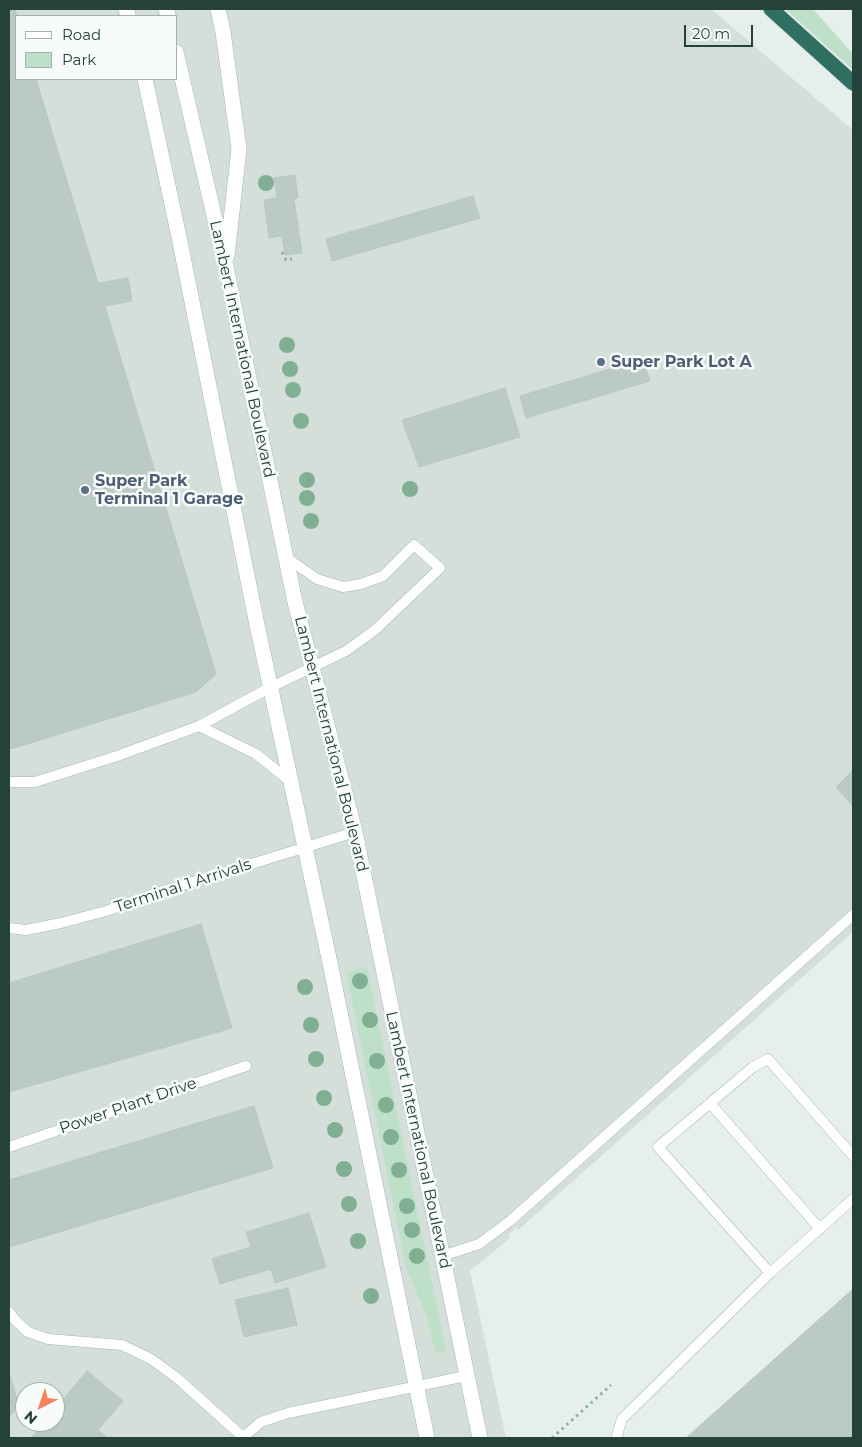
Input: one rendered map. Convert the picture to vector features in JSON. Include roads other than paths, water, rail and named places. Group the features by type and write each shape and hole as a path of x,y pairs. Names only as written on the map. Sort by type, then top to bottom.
{"highway":[{"path":"771,9 853,83"}],"street":[{"path":"218,9 223,32 239,149 226,267"},
{"name":"Lambert International Boulevard","path":"178,61 226,267 295,602 313,666 354,832 480,1438"},
{"path":"145,80 427,1438"}],"lane":[{"path":"9,782 35,782 117,756 199,726 271,687 346,651 374,630 440,568 414,545 383,576 361,584 343,587 317,580 287,558"},
{"path":"199,726 256,754 291,782"},
{"name":"Terminal 1 Arrivals","path":"9,928 26,930 106,911 156,893 354,832"},
{"path":"442,1256 480,1244 510,1220 853,915"},
{"path":"770,1273 658,1147 753,1067 768,1059 853,1156"},
{"name":"Power Plant Drive","path":"9,1147 246,1066"},
{"path":"710,1103 820,1229"},
{"path":"616,1438 622,1419 770,1273 853,1198"},
{"path":"9,1312 14,1320 28,1332 48,1339 122,1345 151,1360 177,1378 243,1437 261,1422 288,1413 466,1376"}],"place":[{"name":"Super Park Lot A","path":"601,362"},
{"name":"Super Park Terminal 1 Garage","path":"85,490"}]}
